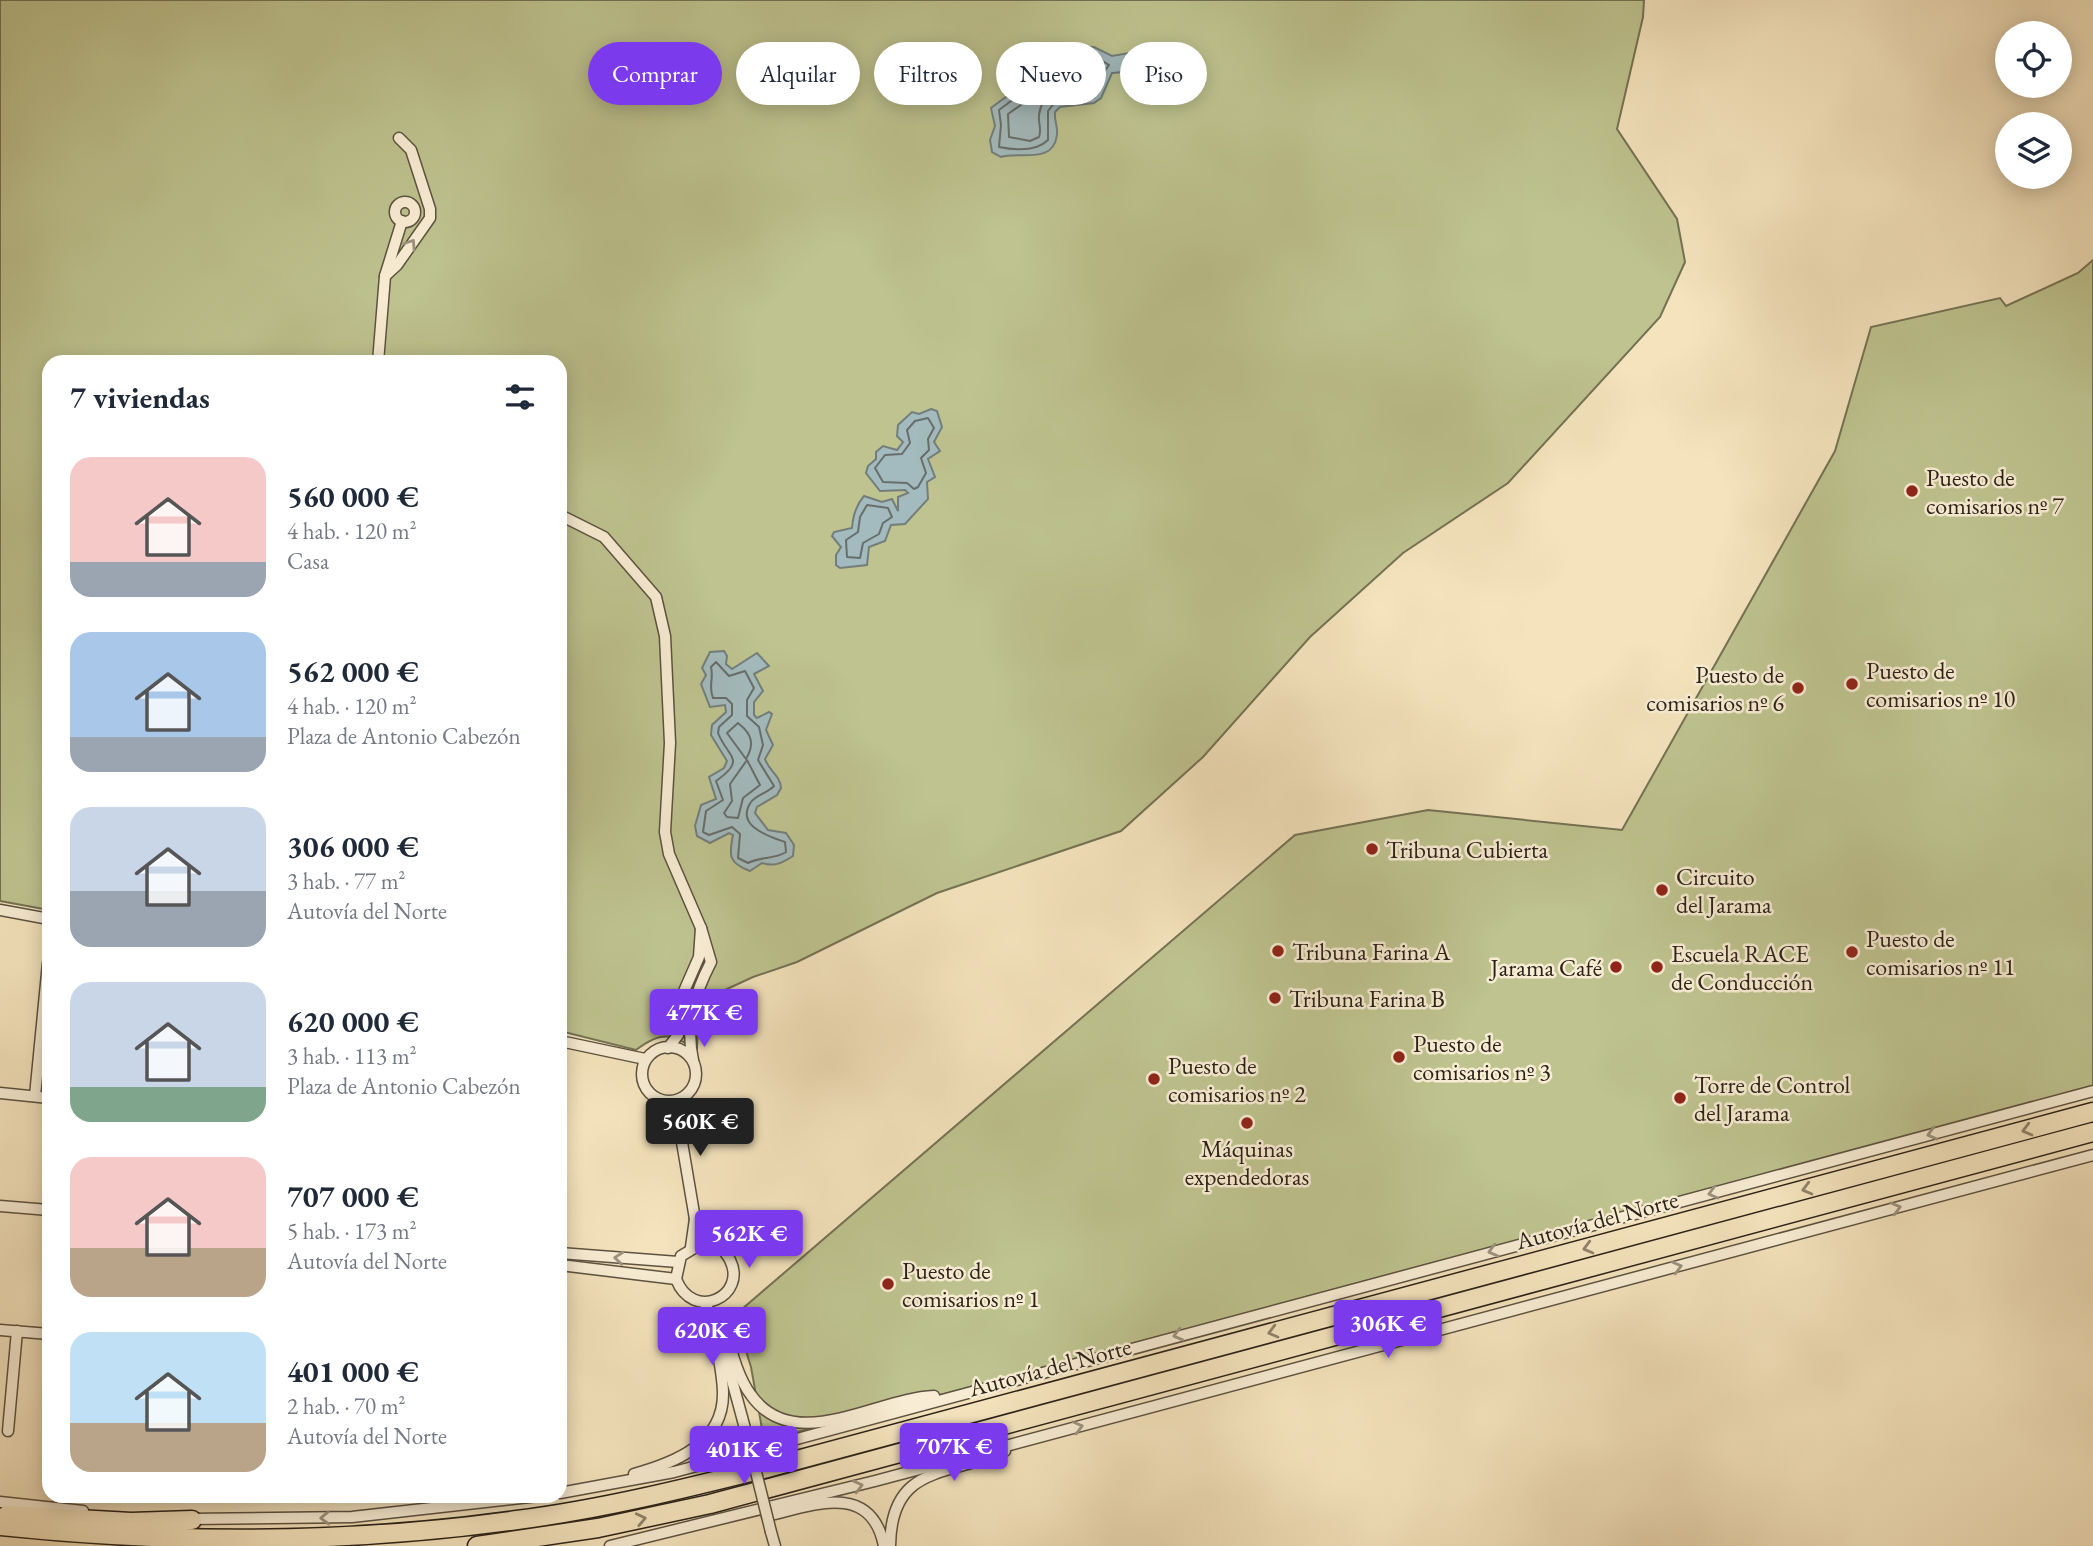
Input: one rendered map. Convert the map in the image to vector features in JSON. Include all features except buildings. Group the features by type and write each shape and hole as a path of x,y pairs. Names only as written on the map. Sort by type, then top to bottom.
{"highway":[{"name":"Autovía del Norte","path":"0,1526 177,1540 284,1540 453,1528 614,1503 771,1467 2093,1112"},
{"name":"Autovía del Norte","path":"477,1546 598,1528 710,1504 2093,1132"},
{"path":"0,1514 131,1522 192,1520"}],"street":[{"path":"385,276 397,265 430,218 430,209 411,150 399,138"},
{"path":"402,221 395,214 396,206 401,202 408,202 415,211"},
{"path":"415,211 430,209"},
{"path":"402,221 413,218 415,211"},
{"path":"379,355 385,276 402,221"},
{"path":"567,518 604,537 656,597 665,636 670,743 665,832 669,854 711,954 691,1013 689,1044 696,1070 695,1084 684,1097 675,1101 665,1102 647,1091 641,1074 645,1059 661,1047 681,1049 692,1059"},
{"path":"0,910 42,918"},
{"path":"668,1048 678,1035 681,998 699,957 701,928"},
{"path":"699,957 702,966 709,966"},
{"path":"35,1096 42,1024"},
{"path":"567,1042 645,1059"},
{"path":"567,1492 674,1472 2093,1091"},
{"path":"0,1093 42,1097"},
{"path":"675,1101 695,1219 691,1247 678,1262 676,1279 686,1296 705,1303 716,1316 750,1395 765,1411 779,1419 814,1423 921,1397 952,1396"},
{"path":"610,1546 1031,1439 2093,1155"},
{"path":"0,1206 42,1209"},
{"path":"567,1491 678,1460 708,1435 721,1411 723,1396 716,1316 734,1275 730,1259 695,1219"},
{"path":"691,1247 710,1245 720,1248"},
{"path":"567,1254 678,1262"},
{"path":"567,1266 676,1279"},
{"path":"705,1303 723,1296"},
{"path":"716,1316 775,1546"},
{"path":"0,1330 42,1333"},
{"path":"8,1431 17,1331"},
{"path":"890,1546 891,1524 896,1507 916,1482 928,1475 990,1458 1031,1439"},
{"path":"0,1502 192,1520 352,1517 477,1503"},
{"path":"673,1532 704,1531 813,1504 843,1502 864,1510 873,1518 884,1546"}],"green space":[{"path":"0,0 1644,0 1643,17 1617,129 1677,219 1685,262 1660,317 1508,483 1403,553 1310,637 1203,757 1121,831 937,893 797,962 753,977 699,1002 697,1050 680,1040 666,1036 652,1040 636,1050 567,1033 567,355 42,355 42,909 0,901"},
{"name":"Circuito del Jarama","path":"2093,260 2093,1086 764,1440 751,1367 735,1315 1295,835 1428,810 1622,830 1835,451 1871,327 2000,298 2006,306 2078,273"}],"water":[{"path":"1106,53 1112,56 1120,55 1120,72 1112,73 1106,87"},
{"path":"996,104 1077,105 1060,107 1055,112 1057,135 1049,150 1043,154 1001,157 992,152 990,140 995,126 991,108"},
{"path":"931,409 937,411 942,427 934,442 940,451 928,459 935,477 927,482 928,499 905,524 891,525 885,541 869,547 867,565 840,568 836,565 836,555 841,547 832,536 834,532 852,528 855,510 864,496 882,502 892,499 898,511 898,497 908,493 905,490 880,491 866,473 868,466 876,459 876,452 883,446 897,450 903,442 897,436 898,425 912,412 919,414"},
{"path":"724,651 727,656 726,664 732,669 757,653 769,666 754,674 763,691 754,702 754,715 757,718 769,712 772,714 766,730 773,745 765,759 779,780 781,788 777,795 757,807 755,813 768,830 786,833 794,845 793,856 775,864 762,863 750,871 737,865 732,858 733,835 729,833 710,843 697,836 695,826 701,805 716,799 709,777 724,768 727,761 711,735 712,725 726,712 725,705 710,707 701,684 706,675 702,668 710,652"}],"place":[{"name":"Puesto de comisarios nº 7","path":"1912,491"},
{"name":"Puesto de comisarios nº 10","path":"1852,684"},
{"name":"Puesto de comisarios nº 6","path":"1798,688"},
{"name":"Tribuna Cubierta","path":"1372,849"},
{"name":"Circuito del Jarama","path":"1662,890"},
{"name":"Tribuna Farina A","path":"1278,951"},
{"name":"Puesto de comisarios nº 11","path":"1852,952"},
{"name":"Jarama Café","path":"1616,967"},
{"name":"Escuela RACE de Conducción","path":"1657,967"},
{"name":"Tribuna Farina B","path":"1275,998"},
{"name":"Puesto de comisarios nº 3","path":"1399,1057"},
{"name":"Puesto de comisarios nº 2","path":"1154,1079"},
{"name":"Torre de Control del Jarama","path":"1680,1098"},
{"name":"Máquinas expendedoras","path":"1247,1123"},
{"name":"Puesto de comisarios nº 1","path":"888,1284"}]}
